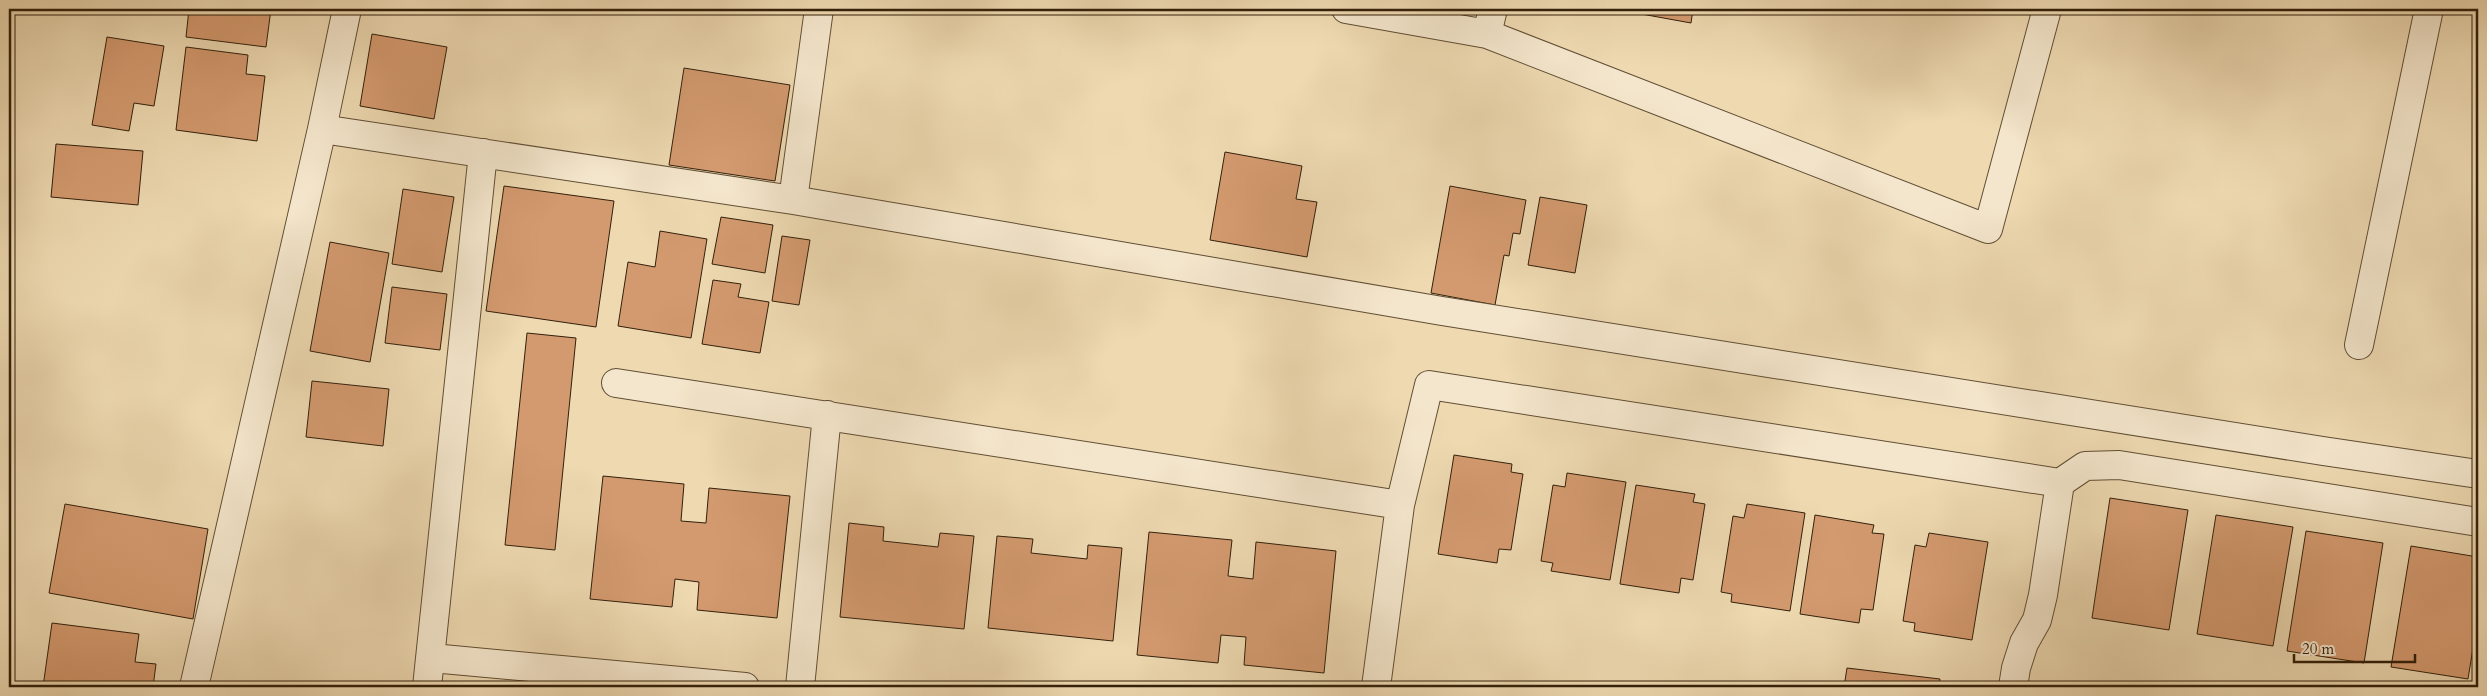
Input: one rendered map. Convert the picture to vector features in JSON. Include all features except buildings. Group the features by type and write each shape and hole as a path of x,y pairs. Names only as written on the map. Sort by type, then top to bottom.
{"street":[{"path":"194,687 322,129 347,9"},
{"path":"793,200 819,9"},
{"path":"1346,9 1490,21 1988,229 2047,9"},
{"path":"2359,345 2429,9"},
{"path":"322,129 793,200 1442,312 2478,474"},
{"path":"427,687 432,658 483,153"},
{"path":"616,383 1400,505"},
{"path":"1376,687 1400,505 1429,385 2060,483 2085,466 2119,465 2478,522"},
{"path":"800,687 827,415"},
{"path":"2013,687 2016,668 2024,643 2037,620 2044,595 2060,483"},
{"path":"432,658 745,687"}]}
